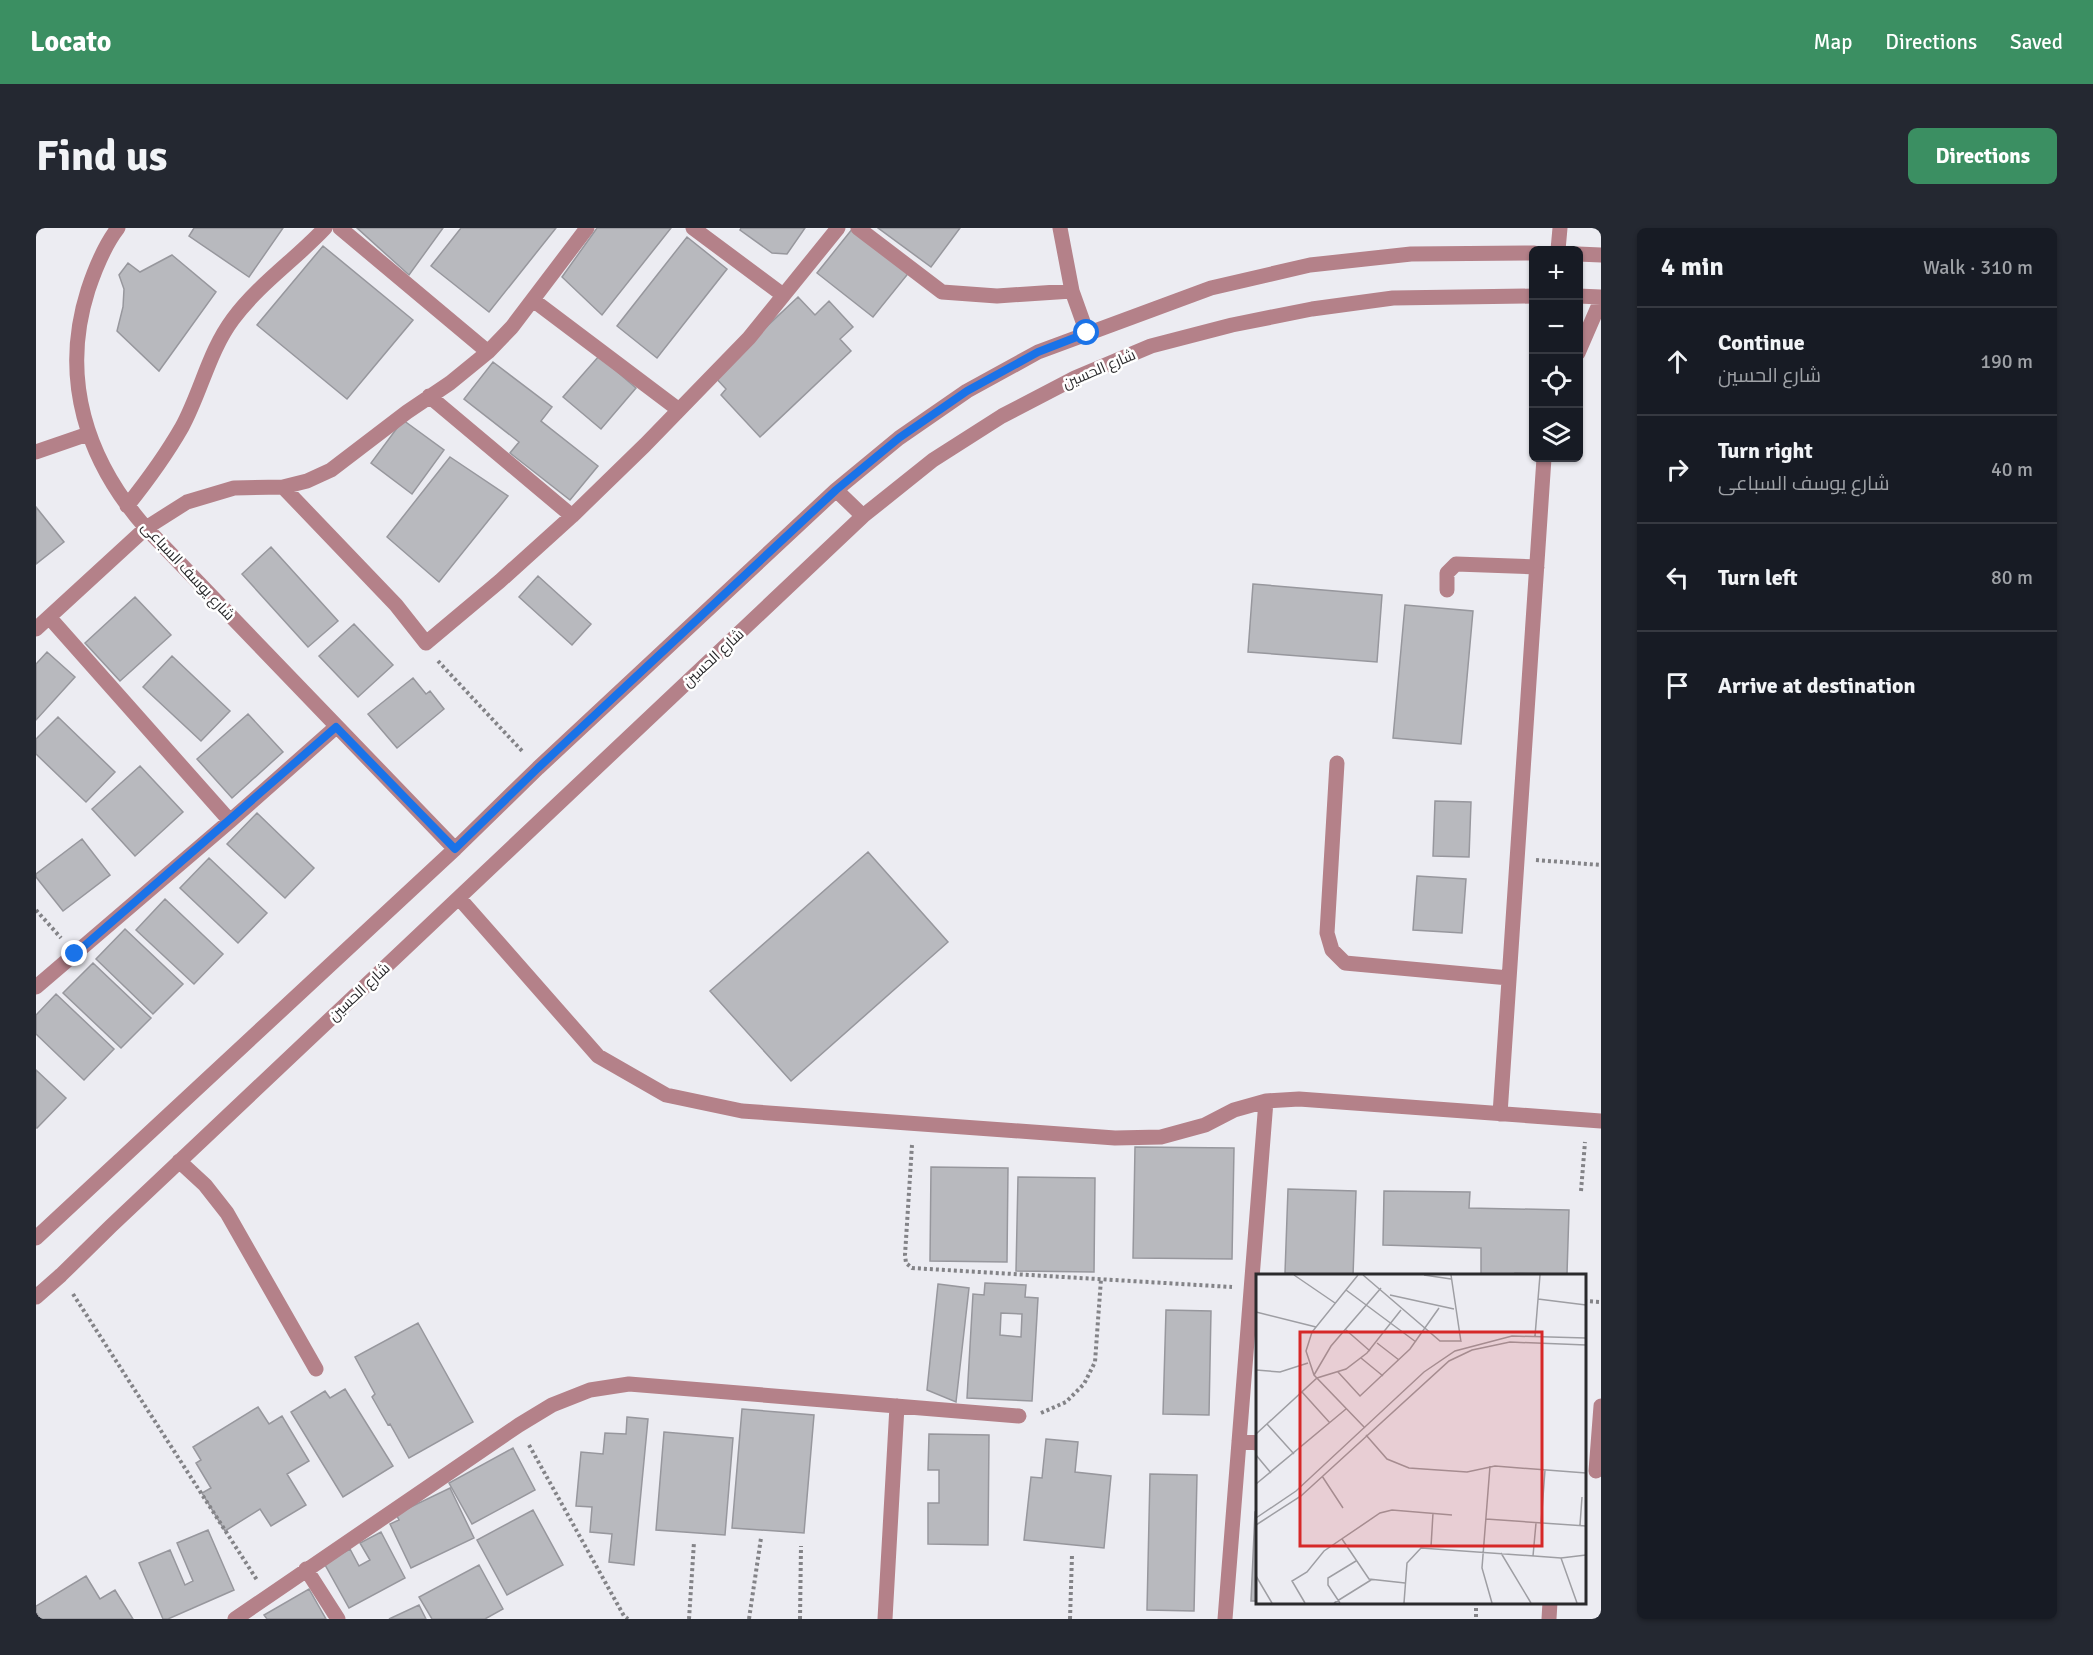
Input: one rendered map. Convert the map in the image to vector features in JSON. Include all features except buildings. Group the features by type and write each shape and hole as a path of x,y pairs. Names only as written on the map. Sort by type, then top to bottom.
{"street":[{"name":"شارع يوسف السباعى","path":"118,228 95,269 82,309 77,351 79,393 88,434 105,471 127,506 146,528 455,849"},
{"path":"127,506 157,468 182,426 203,382 215,349 233,318 257,292 325,228"},
{"path":"340,228 488,352"},
{"path":"36,630 146,528 187,502 234,488 283,487 307,481 331,470 470,368 488,352 512,327 587,228"},
{"path":"693,228 783,295"},
{"path":"283,487 396,605 426,643 572,516 645,445 749,338 837,228"},
{"path":"858,228 942,292 996,296 1072,291"},
{"path":"1060,228 1072,291 1087,333"},
{"path":"1558,246 1560,228"},
{"path":"36,1238 455,849 538,768 836,490 899,438 967,391 1038,352 1211,288 1310,265 1411,254 1529,253"},
{"path":"1583,254 1601,255"},
{"name":"شارع الحسين","path":"38,1293 61,1275 863,516 933,460 1002,416 1075,378 1151,346 1232,325 1312,309 1393,298 1529,296"},
{"path":"1583,296 1601,298 1583,341"},
{"path":"533,300 679,410"},
{"path":"429,396 572,516"},
{"path":"36,452 88,434"},
{"path":"1500,1114 1544,462"},
{"path":"836,490 863,516"},
{"path":"1448,590 1448,573 1456,564 1537,567"},
{"path":"50,617 230,821"},
{"path":"36,987 336,727"},
{"path":"1337,763 1327,933 1332,950 1346,963 1509,978"},
{"path":"459,898 598,1056 666,1095 742,1111 1115,1138 1161,1137 1205,1125 1234,1110 1266,1101 1299,1099 1594,1120"},
{"path":"1225,1619 1266,1101"},
{"path":"179,1161 205,1185 227,1213 316,1369"},
{"path":"235,1619 519,1425 552,1405 590,1390 629,1384 1019,1416"},
{"path":"885,1619 897,1406"},
{"path":"1594,1471 1601,1406"},
{"path":"1239,1441 1256,1443"},
{"path":"306,1569 338,1619"},
{"path":"1549,1619 1550,1604"}],"path":[{"path":"426,643 436,658 538,768"},
{"path":"1518,859 1601,865"},
{"path":"36,910 75,954"},
{"path":"1581,1191 1594,1120"},
{"path":"913,1124 905,1256 906,1263 912,1268 1251,1288"},
{"path":"61,1275 267,1596"},
{"path":"1019,1416 1044,1413 1059,1406 1084,1384 1095,1362 1101,1279"},
{"path":"1586,1301 1601,1302"},
{"path":"519,1425 624,1616 628,1619"},
{"path":"749,1619 761,1538"},
{"path":"689,1619 694,1542"},
{"path":"800,1619 801,1546"},
{"path":"1070,1619 1072,1555"}],"route":[{"path":"75,954 336,727 455,849 538,768 836,490 899,438 967,391 1038,352 1087,333"}]}
